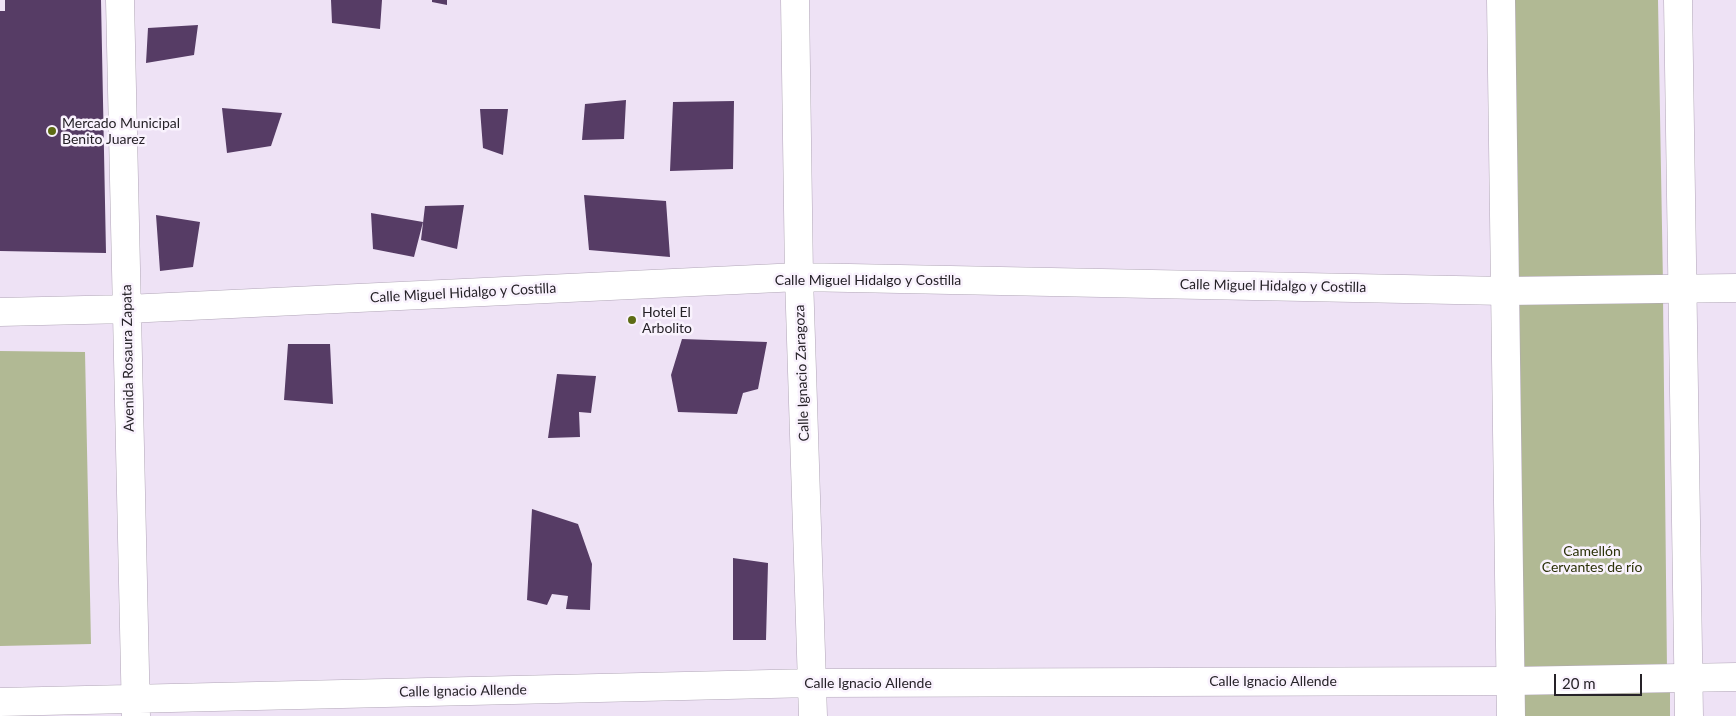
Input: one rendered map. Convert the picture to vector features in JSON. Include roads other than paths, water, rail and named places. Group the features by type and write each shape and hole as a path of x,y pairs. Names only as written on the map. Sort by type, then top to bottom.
{"street":[{"name":"Avenida Rosaura Zapata","path":"120,0 136,707"},
{"name":"Calle Ignacio Zaragoza","path":"795,0 799,278 813,716"},
{"path":"1501,0 1511,716"},
{"path":"1678,0 1689,716"},
{"name":"Calle Miguel Hidalgo y Costilla","path":"0,312 127,309 799,278 1505,291 1736,288"},
{"name":"Calle Ignacio Allende","path":"0,702 136,707 813,683 1511,680 1736,677"}],"place":[{"name":"Mercado Municipal Benito Juarez","path":"52,131"},
{"name":"Hotel El Arbolito","path":"632,320"}],"park label":[{"name":"Camellón Cervantes de río","path":"1592,560"}]}
